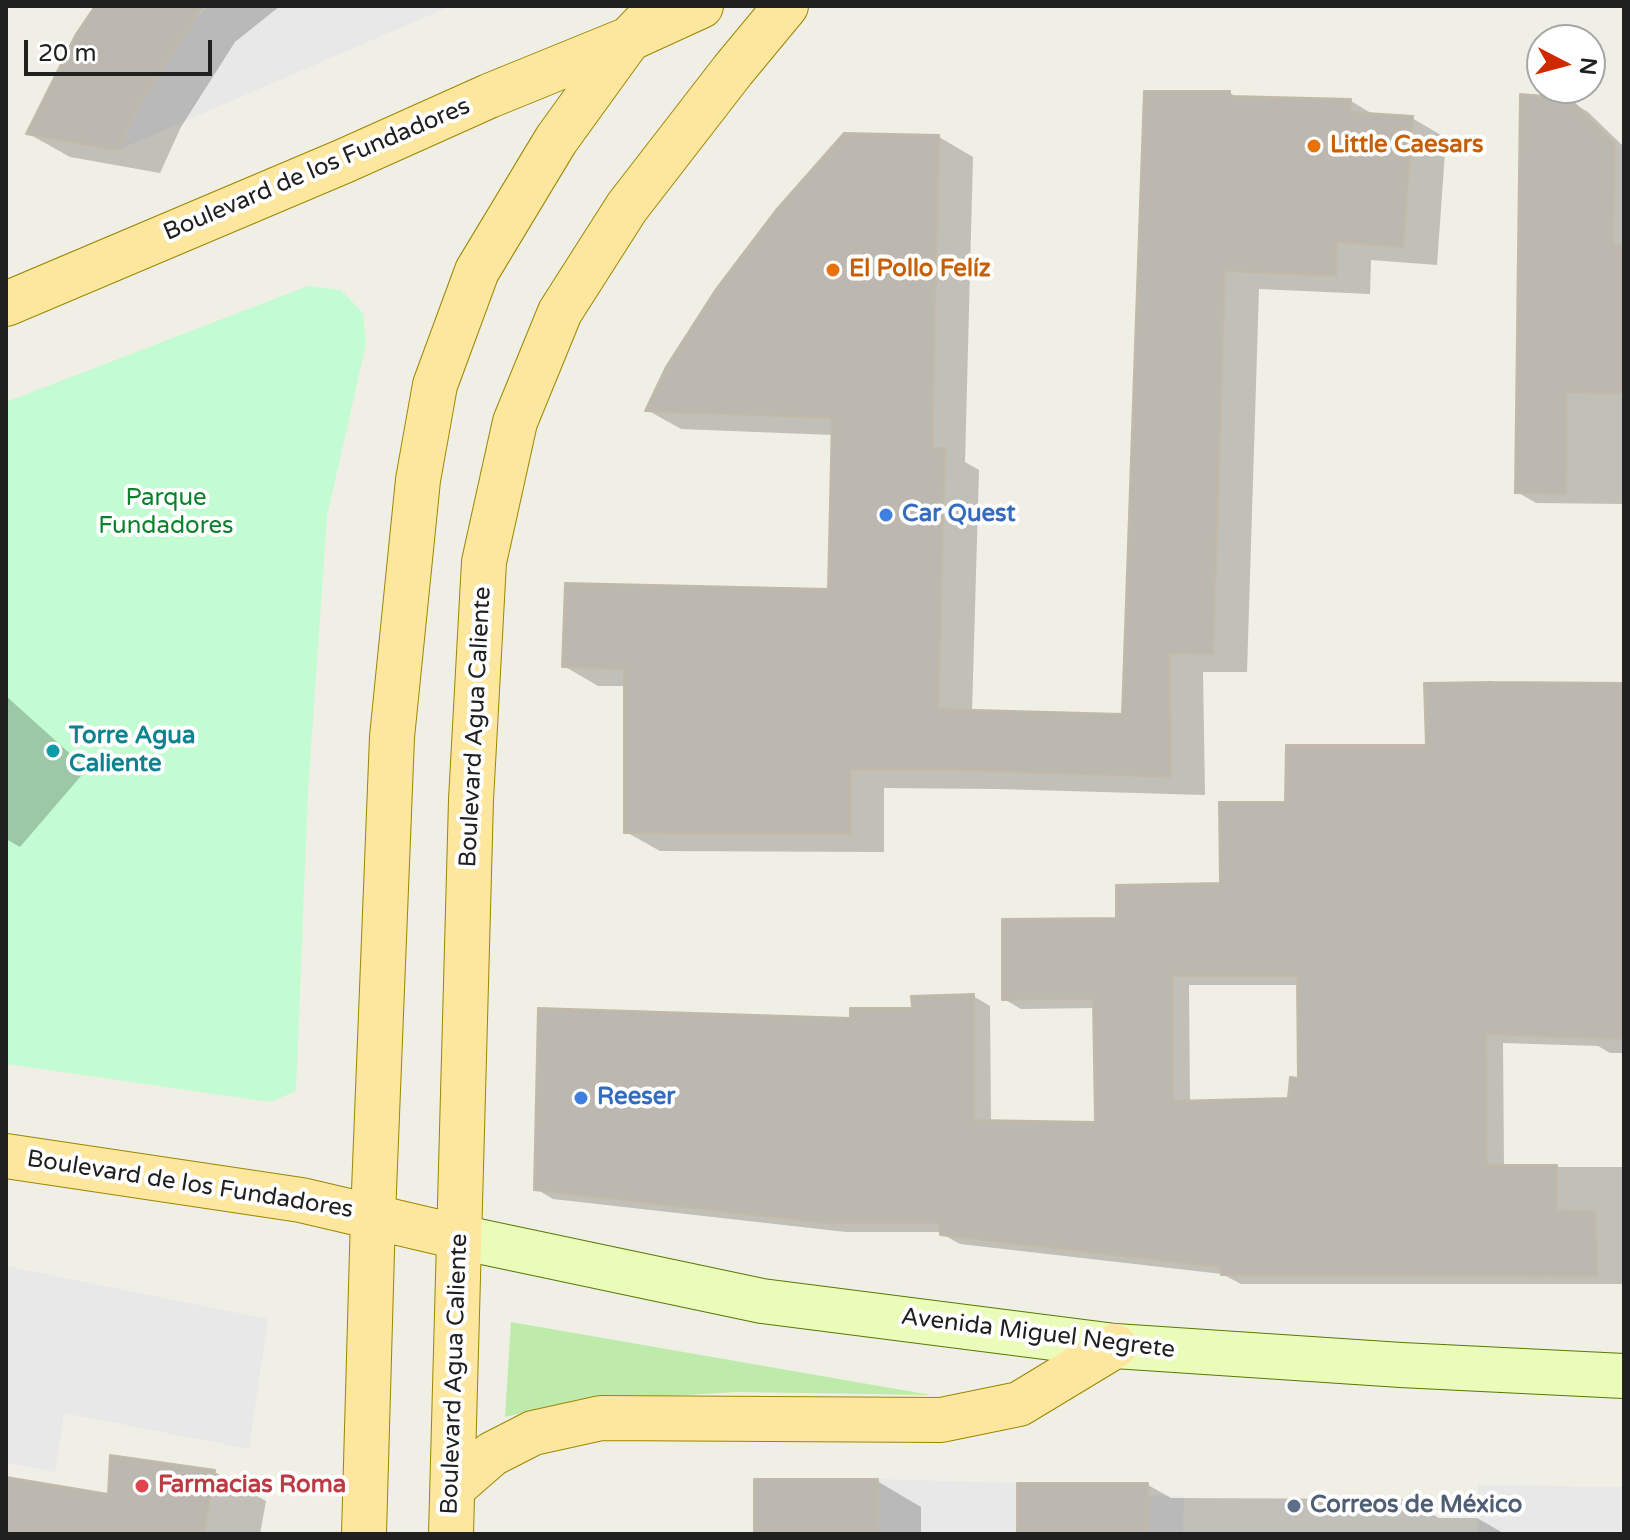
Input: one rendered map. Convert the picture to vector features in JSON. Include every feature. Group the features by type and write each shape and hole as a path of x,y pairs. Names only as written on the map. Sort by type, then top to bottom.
{"main road":[{"path":"364,1534 392,737 418,480 435,385 477,271 556,140 629,39 661,6"},
{"name":"Boulevard de los Fundadores","path":"6,304 701,6"},
{"name":"Boulevard Agua Caliente","path":"451,1534 471,800 484,562 515,422 560,312 627,207 786,6"},
{"name":"Boulevard de los Fundadores","path":"6,1156 301,1200 459,1237"},
{"name":"Avenida Miguel Negrete","path":"459,1237 762,1301 1115,1346 1624,1376"},
{"path":"453,1488 492,1454 533,1433 601,1418 941,1420 1019,1404 1115,1346"}],"green space":[{"name":"Parque Fundadores","path":"308,286 341,290 363,313 366,344 327,516 308,791 296,1091 270,1102 6,1064 6,402"},
{"path":"511,1322 931,1395 738,1392 601,1400 505,1417"}],"shaded area":[{"path":"209,6 451,6 118,150 140,103 194,19"},
{"path":"6,1266 268,1319 249,1449 64,1413 55,1472 6,1463"},
{"path":"878,1479 1017,1483 1017,1534 877,1534"},
{"path":"1478,1485 1624,1487 1624,1534 1477,1534"},
{"path":"1148,1495 1184,1496 1183,1534 1148,1534"}],"building":[{"path":"95,6 202,6 140,103 118,150 26,134 76,34"},
{"path":"1144,91 1230,91 1230,96 1351,99 1351,112 1413,116 1403,247 1337,242 1336,276 1225,271 1213,654 1169,653 1171,777 962,770 851,770 850,834 624,833 624,669 562,667 565,583 828,589 832,418 645,411 666,367 716,289 776,210 844,133 939,135 932,448 945,448 938,709 1122,714"},
{"path":"1520,94 1526,94 1526,104 1575,104 1615,144 1613,245 1624,245 1624,394 1567,392 1566,494 1515,493"},
{"path":"1424,683 1624,683 1624,1039 1486,1034 1487,1165 1557,1165 1557,1210 1595,1212 1597,1276 1221,1275 1221,1267 940,1235 939,1223 827,1223 534,1190 538,1008 850,1018 850,1008 912,1008 911,996 974,994 974,1120 1095,1122 1093,999 1002,1000 1002,919 1116,918 1116,885 1220,883 1219,802 1285,802 1286,745 1426,745","holes":["1172,976 1297,976 1298,1078 1290,1077 1288,1098 1173,1101"]},
{"path":"110,1455 215,1470 204,1534 6,1534 6,1477 108,1494"},
{"path":"754,1479 878,1479 877,1534 754,1534"},
{"path":"1017,1483 1148,1483 1147,1534 1017,1534"}],"place":[{"name":"Little Caesars","path":"1314,146"},
{"name":"El Pollo Felíz","path":"833,270"},
{"name":"Car Quest","path":"886,515"},
{"name":"Torre Agua Caliente","path":"53,751"},
{"name":"Reeser","path":"581,1098"},
{"name":"Farmacias Roma","path":"142,1486"},
{"name":"Correos de México","path":"1294,1506"}]}
